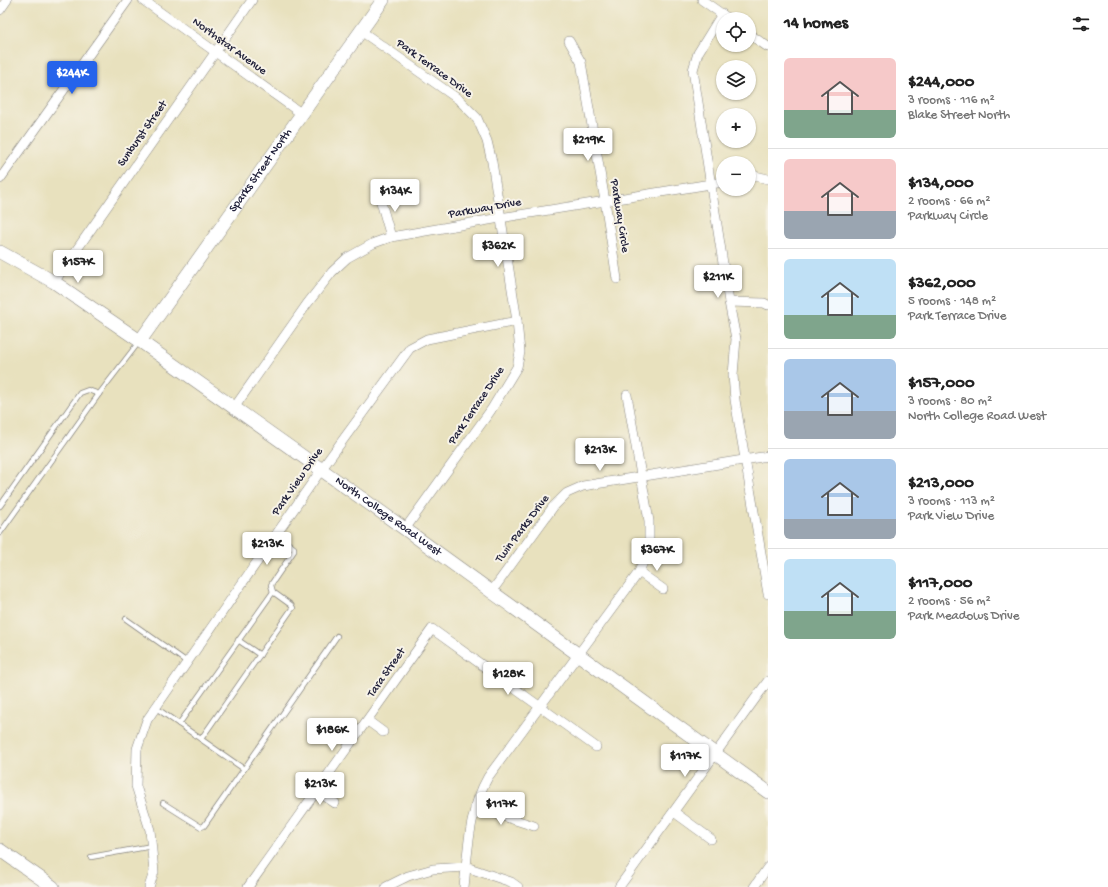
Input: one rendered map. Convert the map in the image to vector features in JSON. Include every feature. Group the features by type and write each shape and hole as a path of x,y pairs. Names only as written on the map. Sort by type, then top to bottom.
{"street":[{"path":"0,10 7,0"},
{"path":"0,179 128,0"},
{"name":"Northstar Avenue","path":"143,0 302,114"},
{"name":"Sunburst Street","path":"54,282 252,0"},
{"name":"Sparks Street North","path":"140,341 383,0"},
{"path":"702,0 718,12"},
{"path":"716,29 698,53 693,70 710,185 736,339 733,375 735,400 768,594"},
{"name":"Park Terrace Drive","path":"361,31 458,99 477,118 487,141 492,162 517,321 520,352 516,367 491,410 406,529"},
{"path":"756,39 768,47"},
{"name":"Parkway Circle","path":"569,41 580,62 605,201 617,279"},
{"path":"756,176 768,178"},
{"name":"Parkway Drive","path":"234,408 307,304 332,272 347,258 374,243 391,237 500,218 716,184"},
{"path":"379,195 391,237"},
{"name":"North College Road West","path":"0,252 54,282 140,341 406,529 768,792"},
{"path":"729,302 764,302 768,305"},
{"name":"Park View Drive","path":"149,887 154,872 150,830 136,786 137,749 147,720 321,470 410,348 427,339 517,321"},
{"path":"464,887 475,807 488,777 639,572 645,557 649,543 649,521 627,395"},
{"name":"Twin Parks Drive","path":"492,591 553,507 567,493 583,486 768,456"},
{"path":"639,572 663,589"},
{"name":"Tara Street","path":"248,887 368,721 432,629 541,707"},
{"path":"619,887 768,681"},
{"path":"541,707 596,746"},
{"path":"368,721 383,732"},
{"path":"317,791 335,803"},
{"path":"475,807 534,826"},
{"path":"674,812 711,839"},
{"path":"0,850 53,887"},
{"path":"754,887 768,867"},
{"path":"386,887 408,876 433,869 466,868 511,882 518,887"}],"lane":[{"path":"1,530 98,394 140,341"},
{"path":"0,506 80,393 88,390 98,394"},
{"path":"201,740 293,608 273,592 271,585 294,551 294,548 276,534"},
{"path":"179,724 273,592"},
{"path":"126,619 187,662"},
{"path":"162,803 201,827 204,826 338,636"},
{"path":"238,640 260,656"},
{"path":"156,708 244,769"},
{"path":"91,857 152,846"}]}
